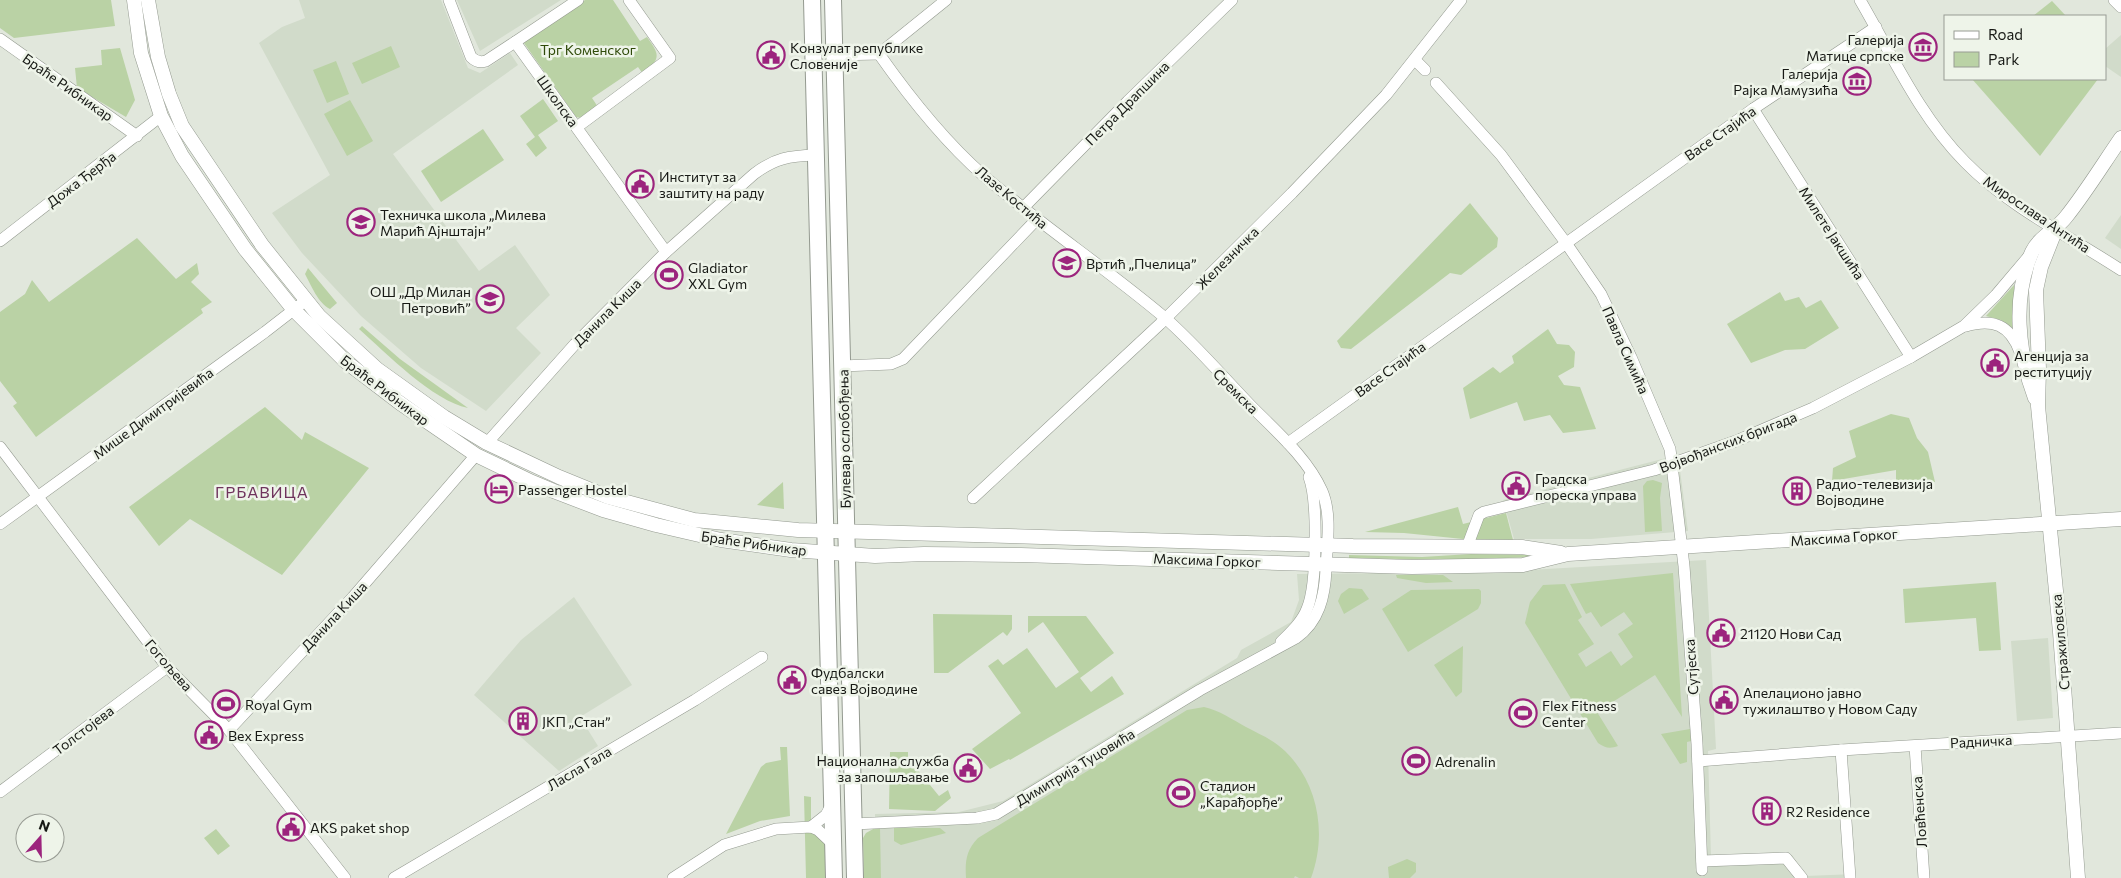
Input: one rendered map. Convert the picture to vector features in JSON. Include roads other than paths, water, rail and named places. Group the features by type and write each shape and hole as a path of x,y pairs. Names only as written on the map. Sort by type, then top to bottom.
{"main road":[{"name":"Булевар ослобођења","path":"812,0 834,878"},
{"name":"Булевар ослобођења","path":"833,0 855,878"}],"street":[{"name":"Браће Рибникар","path":"134,0 141,53 161,116 182,156 245,249 294,310 333,350 370,381 476,455 548,489 603,510 721,540 846,553"},
{"name":"Браће Рибникар","path":"148,0 158,57 169,94 183,128 244,220 305,301 377,369 444,417 487,443 559,477 608,497 665,513 727,524 846,532"},
{"path":"449,0 471,57 481,62 486,61 578,0"},
{"path":"578,128 670,58 629,0"},
{"path":"834,55 879,54 946,0"},
{"name":"Железничка","path":"973,498 1165,319 1292,194 1386,96 1461,0"},
{"name":"Мирослава Антића","path":"1860,0 1914,94 1964,162 1991,185 2121,270"},
{"path":"2114,0 2121,8"},
{"name":"Петра Драпшина","path":"1022,208 1229,1"},
{"name":"Васе Стајића","path":"1288,443 1753,109 1876,27"},
{"name":"Браће Рибникар","path":"0,39 137,136"},
{"name":"Школска","path":"515,42 666,252"},
{"name":"Лазе Костића","path":"879,54 910,96 955,147 982,174 1022,208 1165,319"},
{"path":"1415,60 1425,70"},
{"path":"1436,83 1491,142 1566,243"},
{"name":"Милете Јакшића","path":"1753,109 1911,357"},
{"name":"Дожа Ђерђа","path":"0,241 161,116"},
{"path":"2056,229 2121,138"},
{"name":"Данила Киша","path":"487,443 575,344 666,252 767,164 784,158 816,156"},
{"path":"842,366 891,364 903,360 1037,219"},
{"name":"Стражиловска","path":"2038,406 2025,362 2021,337 2020,302 2033,252 2040,241 2056,229"},
{"name":"Стражиловска","path":"2056,229 2036,285 2039,369 2038,406 2050,523 2078,878"},
{"name":"Павла Симића","path":"1566,243 1601,294 1627,348 1670,449 1672,464"},
{"name":"Војвођанских бригада","path":"1467,547 1479,515 1484,512 1672,464 1736,441 1813,408 1911,357 1964,326 1996,295 2033,252"},
{"name":"Мише Димитријевића","path":"0,524 305,301"},
{"name":"Сремска","path":"1165,319 1288,443 1316,479 1325,497 1328,525 1320,544 1320,564"},
{"name":"Војвођанских бригада","path":"1964,326 1984,322 2007,330 2014,337 2025,362"},
{"name":"Гогољева","path":"0,447 167,667 229,730 345,878"},
{"name":"Данила Киша","path":"229,730 353,596 476,455"},
{"name":"Сутјеска","path":"1672,464 1683,546 1698,761 1702,865 1786,858 1802,878"},
{"name":"Максима Горког","path":"846,553 875,556 924,554 1021,555 1412,567 1514,565 1568,554 2121,519"},
{"name":"Максима Горког","path":"846,532 1522,547 1568,554"},
{"name":"Димитрија Туцовића","path":"854,824 977,818 996,814 1200,690 1305,632 1317,615 1323,596 1320,564"},
{"name":"Ласла Гала","path":"394,878 695,700 762,657"},
{"name":"Толстојева","path":"0,792 167,667"},
{"name":"Радничка","path":"1698,761 1841,750 2121,733"},
{"name":"Ловћенска","path":"1915,746 1924,878"},
{"path":"1841,750 1850,878"},
{"path":"811,827 826,815 832,804"},
{"path":"674,878 724,845 776,829 811,827 818,830 834,846"}],"place":[{"name":"Галерија Матице српске","path":"1923,47"},
{"name":"Конзулат републике Словеније","path":"771,55"},
{"name":"Галерија Рајка Мамузића","path":"1857,81"},
{"name":"Институт за заштиту на раду","path":"640,184"},
{"name":"Техничка школа „Милева Марић Ајнштајн”","path":"361,222"},
{"name":"Вртић „Пчелица”","path":"1067,263"},
{"name":"Gladiator XXL Gym","path":"669,275"},
{"name":"ОШ „Др Милан Петровић”","path":"490,299"},
{"name":"Агенција за реституцију","path":"1995,363"},
{"name":"Градска пореска управа","path":"1516,486"},
{"name":"Passenger Hostel","path":"499,489"},
{"name":"Радио-телевизија Војводине","path":"1797,491"},
{"name":"21120 Нови Сад","path":"1721,633"},
{"name":"Фудбалски савез Војводине","path":"792,680"},
{"name":"Апелационо јавно тужилаштво у Новом Саду","path":"1724,700"},
{"name":"Royal Gym","path":"226,704"},
{"name":"Flex Fitness Center","path":"1523,713"},
{"name":"ЈКП „Стан”","path":"523,721"},
{"name":"Bex Express","path":"209,735"},
{"name":"Adrenalin","path":"1416,761"},
{"name":"Национална служба за запошљавање","path":"968,768"},
{"name":"Стадион „Карађорђе”","path":"1181,793"},
{"name":"R2 Residence","path":"1767,811"},
{"name":"AKS paket shop","path":"291,827"}],"district":[{"name":"ГРБАВИЦА","path":"262,491"}],"park label":[{"name":"Трг Коменског","path":"588,49"}]}
